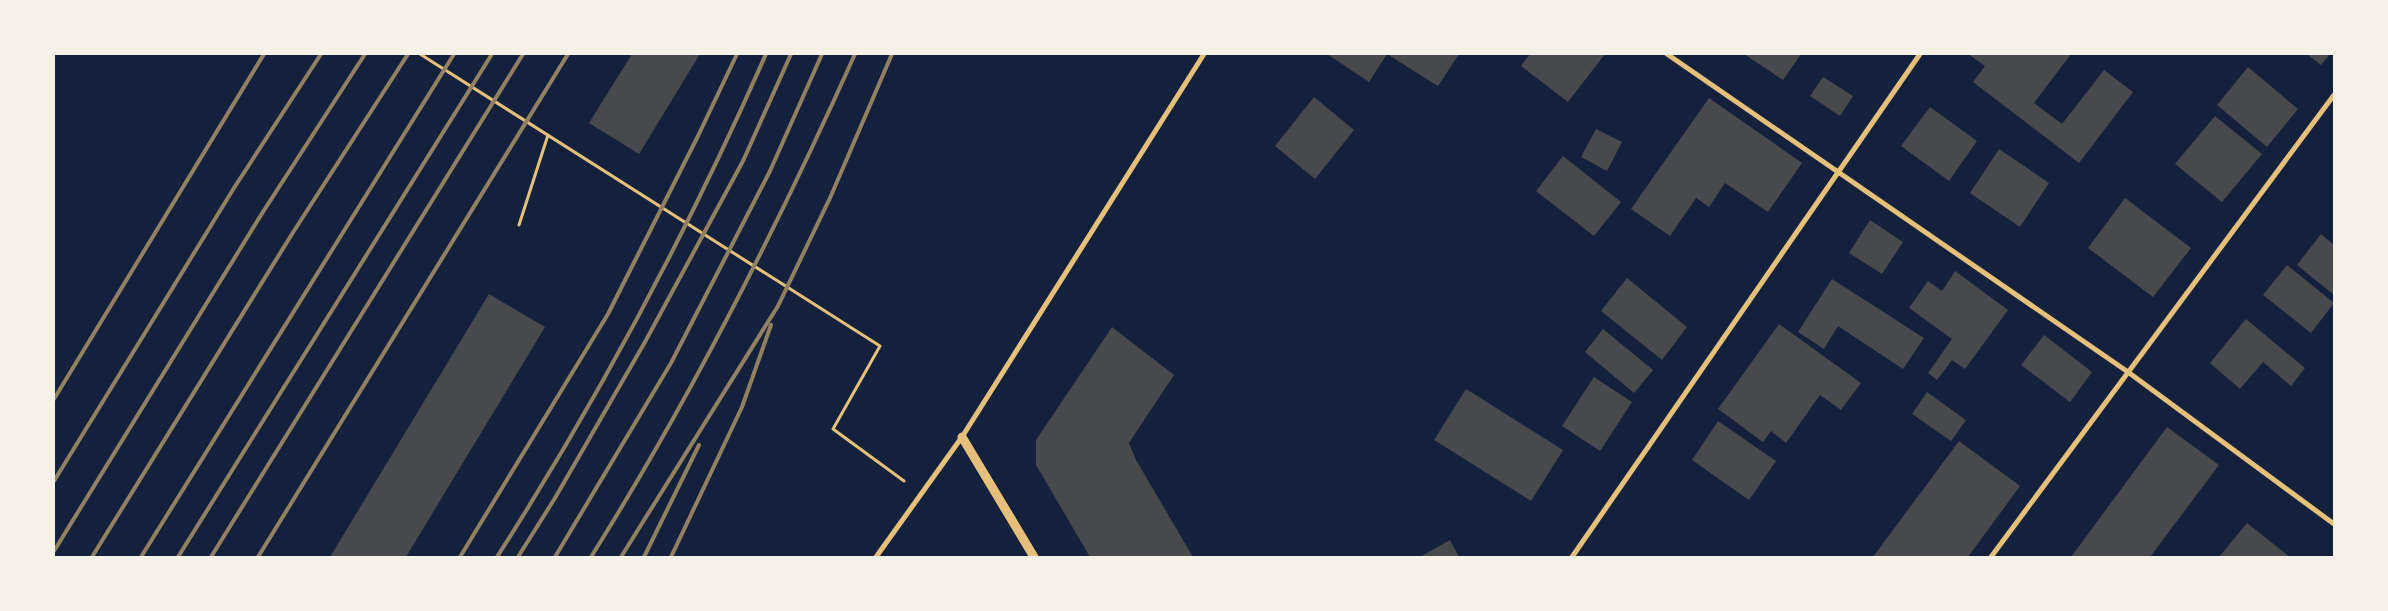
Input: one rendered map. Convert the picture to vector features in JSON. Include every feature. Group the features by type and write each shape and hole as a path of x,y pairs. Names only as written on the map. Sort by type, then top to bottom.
{"street":[{"path":"876,557 962,437 1204,54"},
{"path":"1667,54 2128,372 2334,524"},
{"path":"1572,557 1920,54"},
{"path":"1991,557 2334,95"},
{"path":"962,437 1034,557"}],"path":[{"path":"420,54 880,346 833,429 921,493"},
{"path":"519,225 548,135"}],"building":[{"path":"632,54 700,54 639,154 589,123"},
{"path":"1327,54 1387,54 1369,82"},
{"path":"1387,54 1459,54 1438,86"},
{"path":"1530,54 1605,54 1568,102 1521,66"},
{"path":"1744,54 1801,54 1783,80"},
{"path":"1968,54 2071,54 2034,103 2062,124 2104,70 2133,92 2079,163 1973,82 1985,66"},
{"path":"2307,54 2330,54 2321,65"},
{"path":"2248,67 2298,109 2267,147 2217,105"},
{"path":"1823,77 1853,96 1840,116 1810,96"},
{"path":"1314,97 1354,130 1315,179 1275,146"},
{"path":"1709,98 1802,163 1768,212 1725,183 1709,207 1696,198 1670,236 1631,209"},
{"path":"1930,107 1977,141 1949,181 1901,146"},
{"path":"2215,116 2262,154 2222,202 2175,164"},
{"path":"1596,129 1622,142 1607,171 1581,157"},
{"path":"1999,149 2049,183 2020,227 1970,193"},
{"path":"1563,156 1621,202 1594,236 1536,191"},
{"path":"2125,198 2191,248 2153,297 2088,248"},
{"path":"1870,220 1903,242 1882,274 1849,253"},
{"path":"2321,234 2334,245 2334,295 2297,265"},
{"path":"2287,265 2334,303 2311,333 2263,295"},
{"path":"1955,271 2008,310 1965,369 1952,360 1937,380 1928,373 1952,339 1909,308 1928,281 1942,291"},
{"path":"1627,278 1687,327 1662,360 1601,311"},
{"path":"1832,279 1924,338 1903,369 1838,326 1824,349 1798,332"},
{"path":"489,294 545,327 406,557 330,557"},
{"path":"2246,319 2305,368 2291,386 2263,362 2240,389 2210,363"},
{"path":"1779,324 1861,383 1841,410 1820,395 1786,443 1771,431 1763,442 1718,409"},
{"path":"1112,327 1174,375 1129,443 1136,460 1193,557 1090,557 1036,465 1036,440"},
{"path":"1603,329 1653,370 1634,393 1585,352"},
{"path":"2044,335 2092,372 2070,402 2021,365"},
{"path":"1594,377 1632,402 1600,451 1562,426"},
{"path":"1466,389 1563,450 1531,501 1434,440"},
{"path":"1927,392 1966,420 1951,441 1912,414"},
{"path":"1718,421 1776,461 1749,500 1692,460"},
{"path":"2167,427 2219,465 2150,557 2071,557"},
{"path":"1959,441 2020,486 1968,557 1873,557"},
{"path":"2247,523 2290,557 2219,557"},
{"path":"1450,540 1459,557 1420,557"}],"railway":[{"path":"54,399 264,54"},
{"path":"54,481 234,188 321,54"},
{"path":"54,551 261,215 365,54"},
{"path":"92,557 292,234 408,54"},
{"path":"141,557 454,54"},
{"path":"178,557 492,54"},
{"path":"211,557 523,54"},
{"path":"258,557 568,54"},
{"path":"460,557 608,314 698,136 737,54"},
{"path":"497,557 572,435 641,311 706,184 766,54"},
{"path":"518,557 555,498 645,342 743,161 791,54"},
{"path":"555,557 671,363 770,171 822,54"},
{"path":"591,557 664,435 732,310 795,183 855,54"},
{"path":"621,557 778,306 830,198 892,54"},
{"path":"671,557 742,407 771,325"},
{"path":"644,557 699,445"}]}
